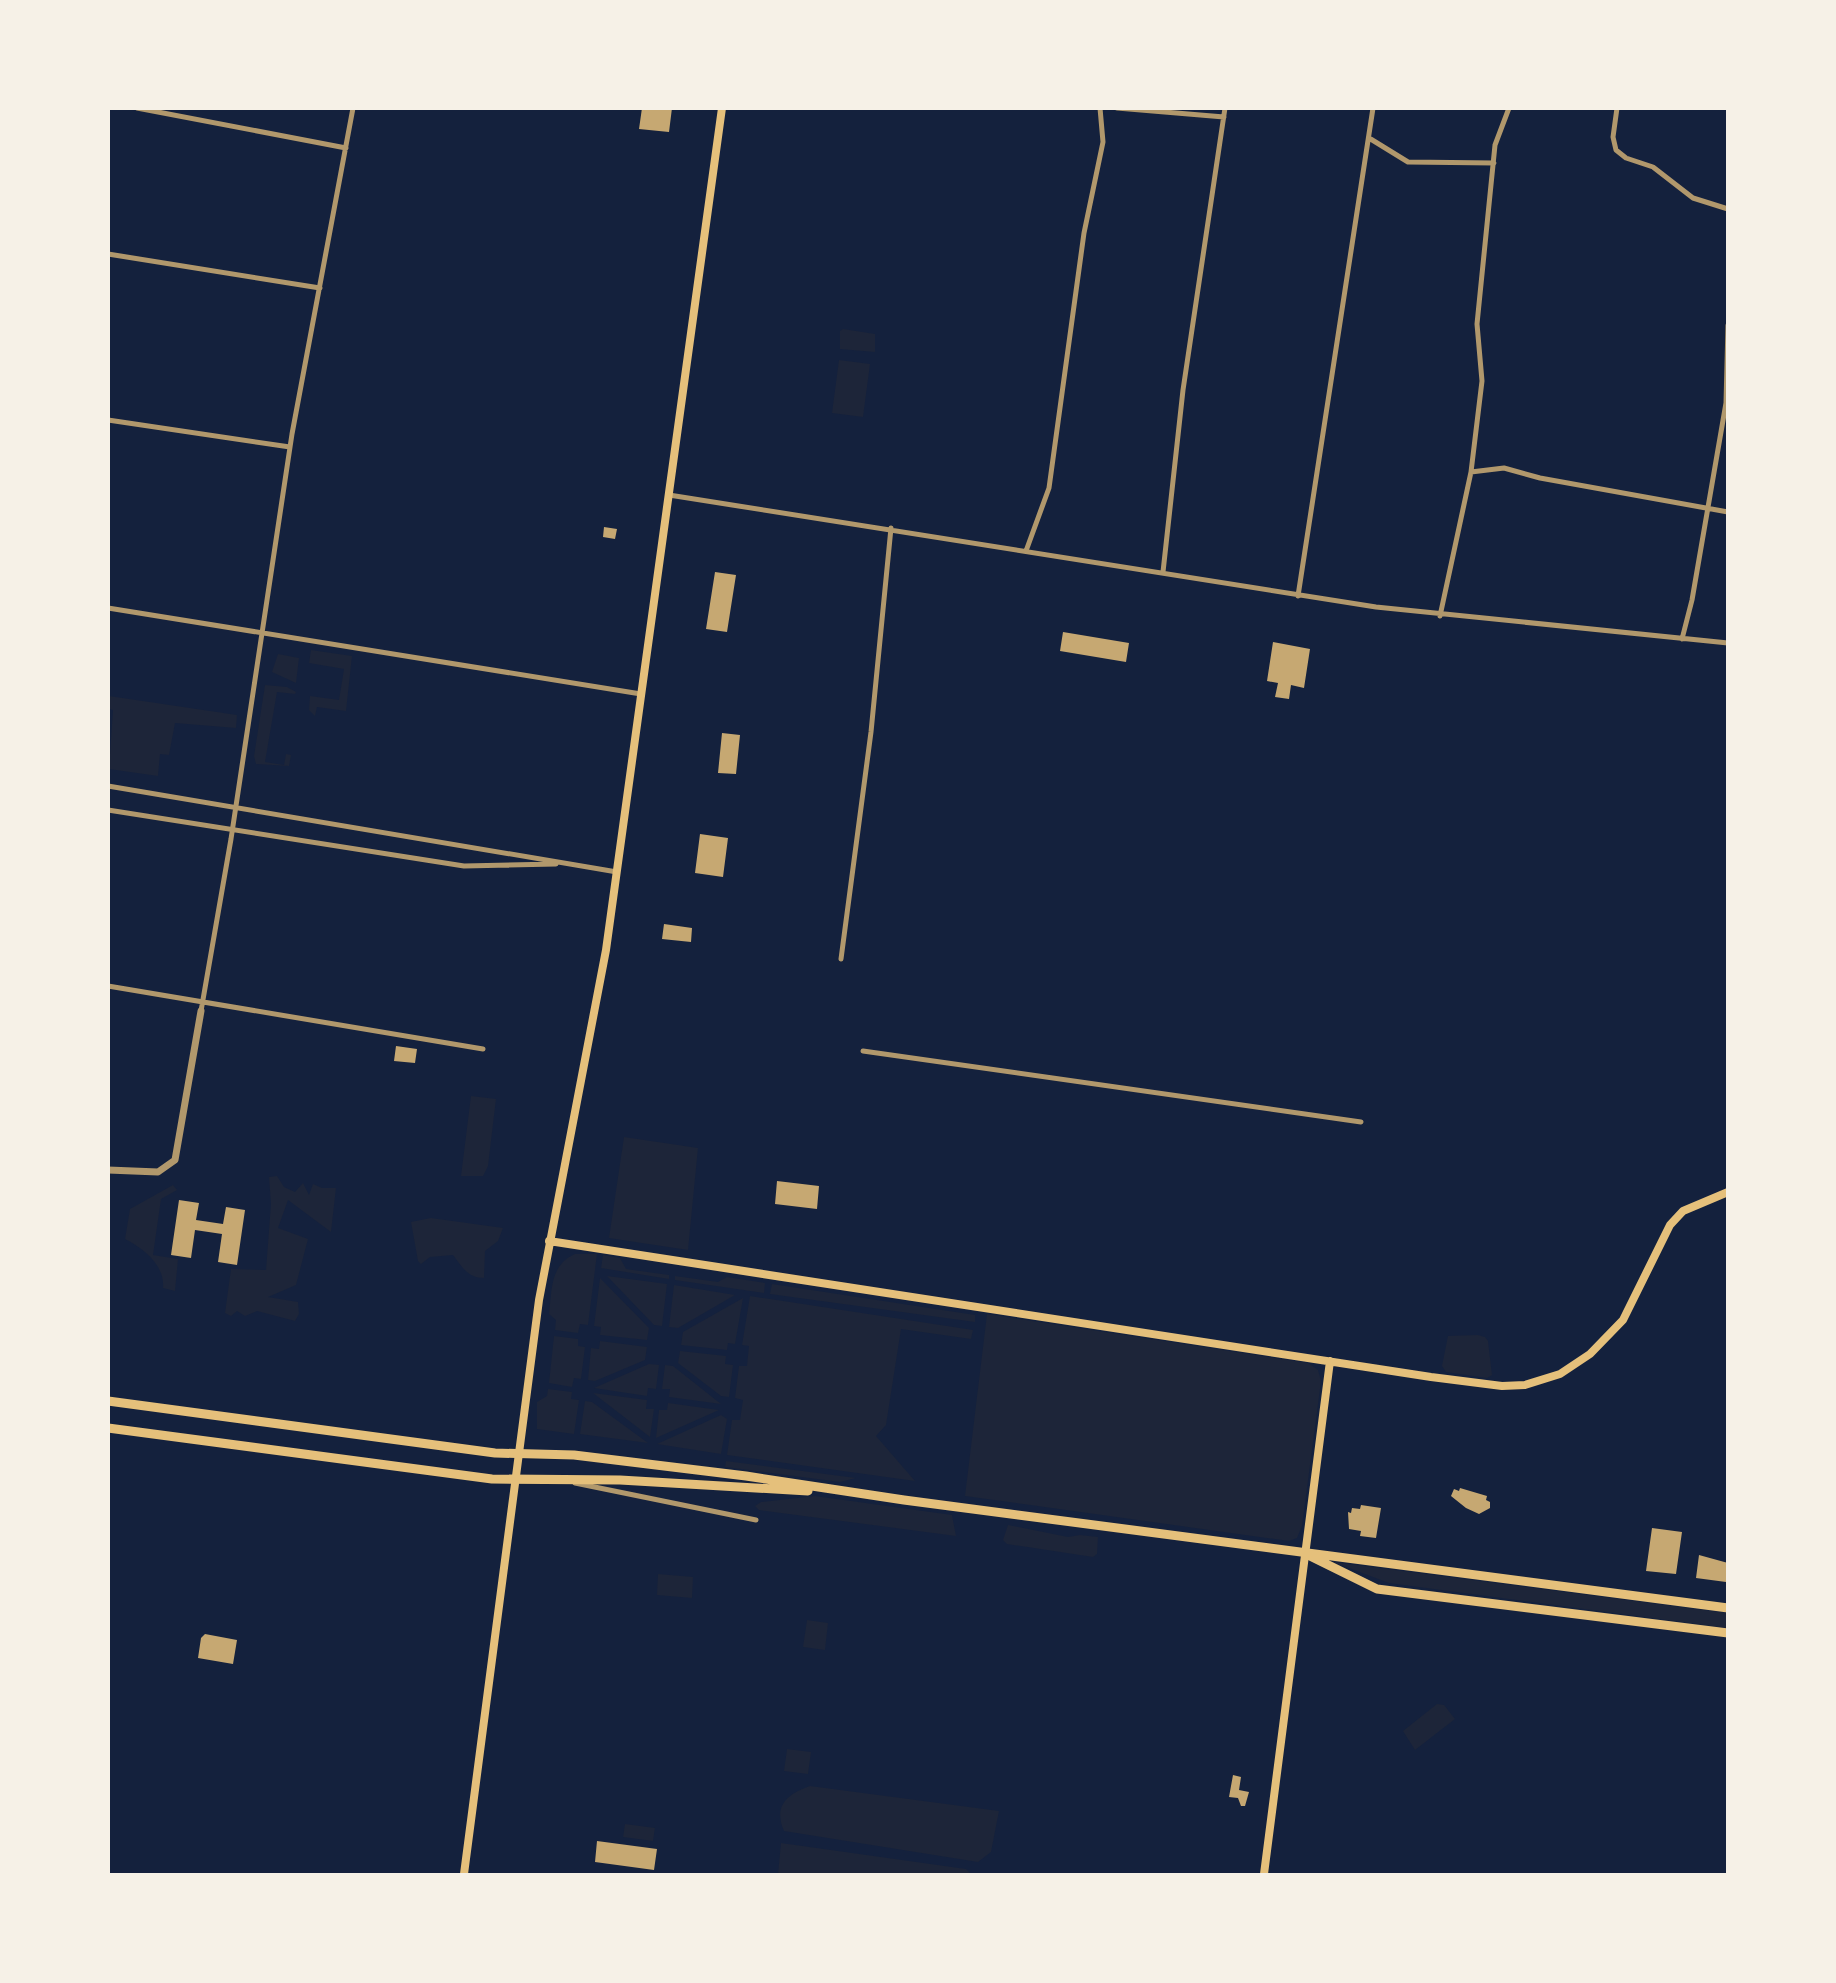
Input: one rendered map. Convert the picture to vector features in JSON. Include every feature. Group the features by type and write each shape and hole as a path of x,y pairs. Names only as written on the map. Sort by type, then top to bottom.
{"main road":[{"path":"464,1874 549,1241 598,997 722,108"},
{"path":"549,1241 1502,1386 1542,1382 1590,1354 1616,1329 1670,1225 1682,1211 1727,1192"},
{"path":"1264,1874 1330,1361"},
{"path":"108,1401 483,1451 574,1455 1727,1608"},
{"path":"108,1428 515,1479 572,1482 620,1480 852,1492"},
{"path":"1306,1553 1377,1589 1727,1633"}],"street":[{"path":"137,108 346,148"},
{"path":"108,1170 158,1172 175,1160 233,828 290,447 353,108"},
{"path":"1026,551 1049,488 1084,233 1103,142 1100,108"},
{"path":"1117,108 1224,117"},
{"path":"1163,572 1183,390 1225,108"},
{"path":"1298,596 1373,108"},
{"path":"1440,616 1471,472 1482,381 1477,324 1495,145 1508,108"},
{"path":"1617,108 1613,137 1616,150 1626,158 1653,167 1693,198 1727,209"},
{"path":"1369,138 1408,162 1494,163"},
{"path":"108,254 320,288"},
{"path":"1682,639 1692,600 1726,403 1727,325"},
{"path":"108,420 290,447"},
{"path":"1471,472 1504,468 1540,478 1727,512"},
{"path":"669,495 891,528 1298,596 1440,616 1727,643"},
{"path":"841,959 872,732 891,528"},
{"path":"108,608 264,631 641,694"},
{"path":"108,786 236,809 471,845 617,872"},
{"path":"108,810 464,866 568,864"},
{"path":"108,986 483,1049"},
{"path":"863,1051 1361,1122"},
{"path":"572,1482 756,1520"}],"shaded area":[{"path":"843,329 875,334 875,352 840,349 840,331"},
{"path":"839,360 870,364 863,417 832,413"},
{"path":"311,650 352,656 346,711 317,707 315,716 309,710 310,696 339,700 344,669 309,663"},
{"path":"278,654 299,658 296,683 272,672"},
{"path":"265,685 287,687 296,692 277,692 265,762 284,765 286,754 291,755 289,766 256,764 254,756"},
{"path":"109,696 237,715 236,728 175,723 169,755 160,754 158,776 109,769 113,710 109,709"},
{"path":"471,1096 496,1099 488,1166 483,1176 461,1176"},
{"path":"624,1137 698,1148 688,1250 609,1238"},
{"path":"277,1176 284,1187 295,1192 303,1183 309,1195 313,1184 322,1188 336,1188 331,1232 288,1200 278,1228 308,1239 296,1285 268,1297 298,1302 299,1314 295,1321 257,1311 245,1316 237,1311 231,1316 225,1313 231,1269 266,1270 271,1204 269,1177"},
{"path":"173,1185 177,1190 161,1199 153,1255 178,1259 175,1291 163,1288 163,1280 152,1258 125,1239 130,1209"},
{"path":"431,1218 503,1228 498,1241 485,1251 484,1278 470,1274 453,1255 430,1257 421,1264 418,1261 411,1222"},
{"path":"575,1254 597,1254 588,1325 580,1324 578,1333 555,1330 556,1320 549,1314 557,1271"},
{"path":"603,1255 620,1258 626,1269 669,1275 669,1279 601,1268"},
{"path":"607,1276 667,1284 662,1326 654,1325"},
{"path":"675,1276 718,1282 727,1277 765,1283 764,1293 675,1280"},
{"path":"600,1278 649,1328 647,1340 600,1335 601,1327 594,1326"},
{"path":"772,1284 975,1315 975,1322 770,1294"},
{"path":"674,1285 735,1295 678,1328 669,1327"},
{"path":"750,1296 973,1330 971,1339 901,1329 886,1425 876,1436 915,1481 727,1455 732,1420 740,1420 743,1400 735,1398 739,1366 747,1366 749,1346 742,1345"},
{"path":"743,1298 735,1344 728,1343 727,1350 681,1345 683,1332"},
{"path":"987,1314 1308,1363 1318,1370 1321,1381 1302,1526 1297,1538 1289,1541 965,1496"},
{"path":"1478,1335 1488,1341 1492,1375 1487,1378 1446,1372 1442,1366 1448,1336"},
{"path":"554,1336 578,1339 578,1346 585,1347 581,1379 574,1378 572,1387 549,1383"},
{"path":"600,1341 647,1347 645,1360 595,1381 588,1380 591,1348 599,1349"},
{"path":"680,1351 726,1356 725,1364 733,1365 729,1397 721,1396 678,1363"},
{"path":"649,1364 659,1365 656,1389 648,1388 647,1396 594,1388"},
{"path":"665,1365 673,1366 721,1404 669,1397 670,1389 662,1389"},
{"path":"548,1389 572,1392 571,1399 579,1400 574,1434 537,1429 537,1402 547,1396"},
{"path":"593,1393 647,1400 646,1409 654,1409 650,1437"},
{"path":"585,1401 592,1402 648,1443 580,1434"},
{"path":"668,1403 719,1410 656,1438 659,1410 667,1410"},
{"path":"721,1415 727,1419 721,1454 657,1444"},
{"path":"726,1461 856,1478 840,1482 725,1467"},
{"path":"815,1496 952,1515 956,1536 759,1510 755,1506 761,1502"},
{"path":"1008,1525 1068,1537 1098,1537 1097,1554 1093,1557 1007,1544 1003,1540"},
{"path":"1333,1562 1727,1613 1727,1628 1389,1583"},
{"path":"658,1574 693,1577 692,1598 657,1595"},
{"path":"807,1620 828,1623 825,1650 803,1647"},
{"path":"1437,1704 1444,1705 1455,1719 1415,1750 1403,1731"},
{"path":"787,1749 811,1752 808,1774 784,1771"},
{"path":"810,1786 999,1811 991,1852 978,1862 784,1831 780,1815 784,1802"},
{"path":"625,1824 655,1828 653,1841 623,1837"},
{"path":"781,1843 966,1869 971,1874 778,1874"}],"building":[{"path":"642,108 672,108 669,132 639,129"},
{"path":"604,527 617,529 615,539 603,537"},
{"path":"715,572 736,575 727,632 706,629"},
{"path":"1063,632 1129,643 1126,662 1060,651"},
{"path":"1273,642 1310,649 1304,688 1291,685 1289,699 1275,697 1278,683 1267,681"},
{"path":"722,733 740,735 736,774 718,773"},
{"path":"700,834 728,838 723,877 695,873"},
{"path":"664,924 692,928 691,942 662,939"},
{"path":"396,1046 417,1049 415,1063 394,1061"},
{"path":"777,1181 819,1186 817,1209 775,1204"},
{"path":"179,1200 199,1203 196,1220 223,1224 226,1207 245,1210 237,1265 218,1262 222,1234 195,1230 191,1258 171,1255"},
{"path":"1460,1488 1487,1496 1490,1508 1479,1514 1466,1508 1451,1496 1454,1489 1459,1491"},
{"path":"1361,1505 1381,1508 1376,1538 1360,1536 1361,1531 1349,1529 1348,1512 1351,1513 1352,1508 1360,1509"},
{"path":"1652,1528 1682,1532 1676,1574 1646,1571"},
{"path":"1699,1555 1728,1563 1726,1582 1696,1578"},
{"path":"205,1634 237,1640 233,1664 198,1658 201,1638"},
{"path":"1233,1775 1241,1777 1239,1790 1249,1792 1245,1806 1241,1806 1238,1798 1229,1797"},
{"path":"597,1841 657,1849 654,1870 595,1862"}]}
